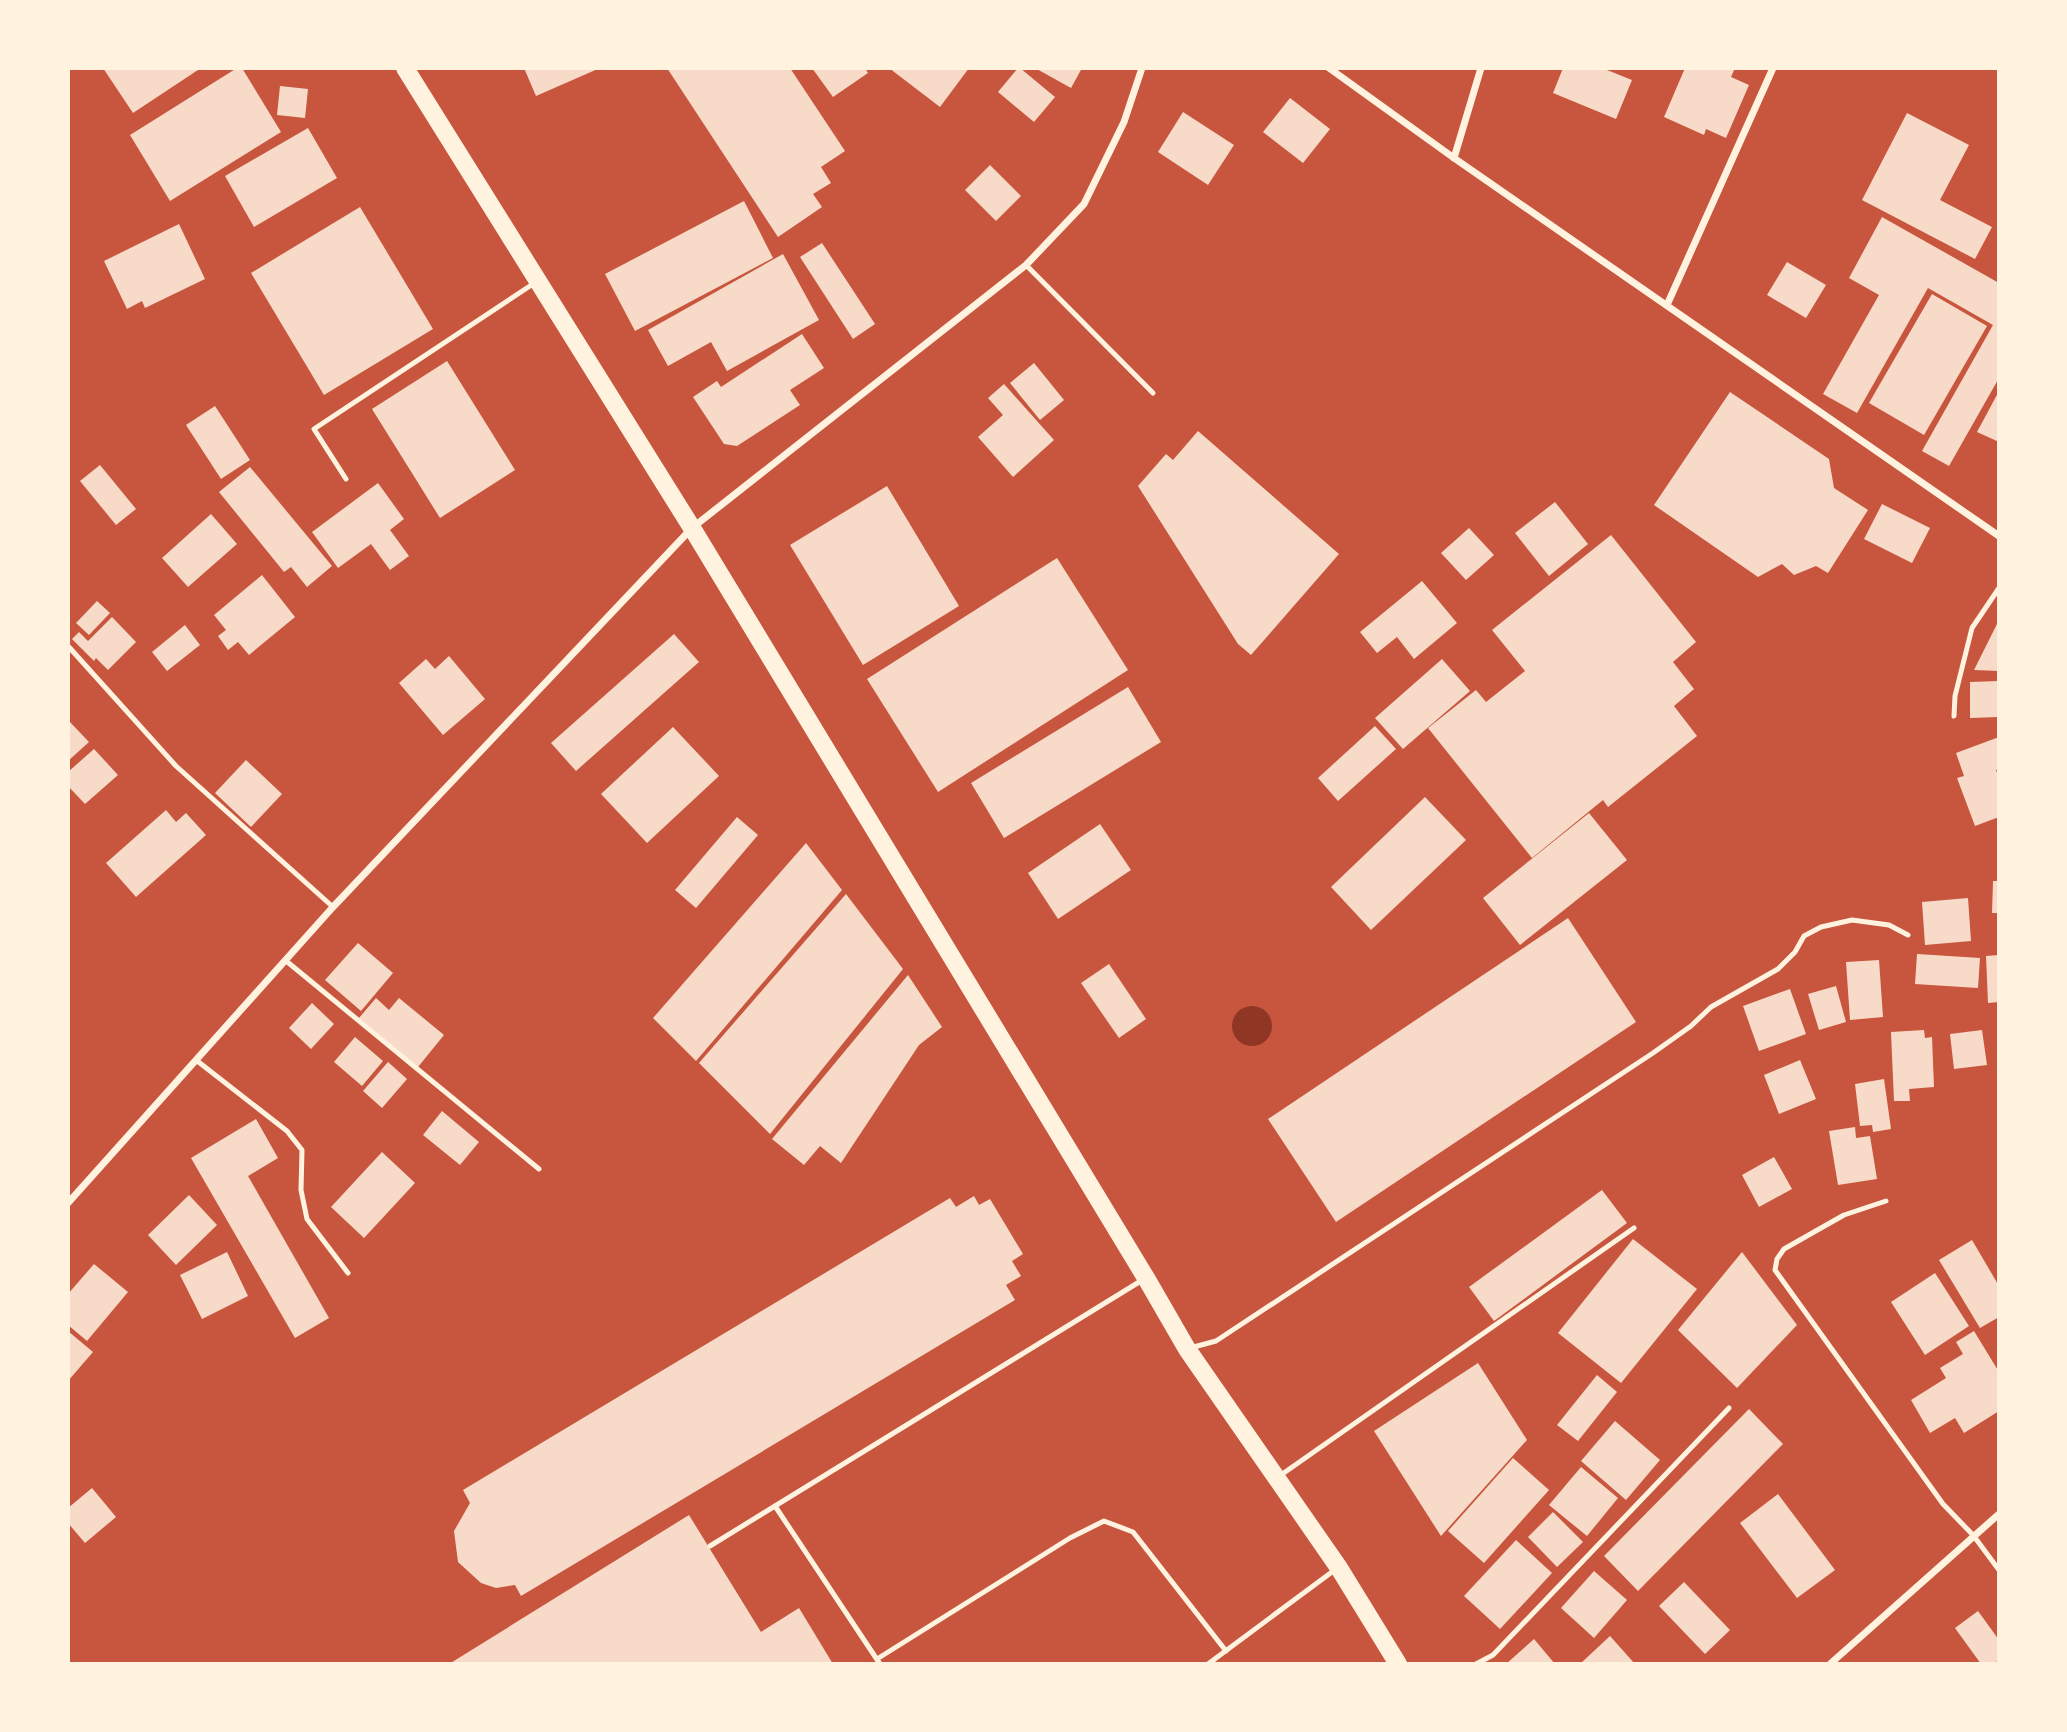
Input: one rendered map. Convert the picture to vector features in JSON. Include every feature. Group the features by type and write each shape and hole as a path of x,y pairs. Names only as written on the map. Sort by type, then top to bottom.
{"main road":[{"path":"405,68 692,528 1188,1349 1339,1568 1398,1664"}],"street":[{"path":"68,1203 333,907 692,528 1026,265 1084,204 1124,122 1142,68"},
{"path":"1329,68 1454,158 1999,536"},
{"path":"1454,158 1481,68"},
{"path":"1667,305 1773,68"},
{"path":"1830,1664 1999,1514"}],"lane":[{"path":"1026,265 1153,393"},
{"path":"346,479 314,429 538,280"},
{"path":"1954,716 1955,696 1972,628 1999,588"},
{"path":"68,646 176,766 333,907"},
{"path":"1188,1349 1216,1340 1653,1053 1691,1026 1711,1007 1778,969 1795,952 1804,936 1821,927 1852,920 1889,925 1908,935"},
{"path":"285,960 539,1169"},
{"path":"197,1060 287,1131 302,1150 300,1190 307,1219 348,1273"},
{"path":"1886,1201 1844,1215 1784,1250 1777,1259 1775,1270 1943,1504 1973,1535 1999,1570"},
{"path":"1276,1478 1634,1228"},
{"path":"709,1546 1146,1278"},
{"path":"1476,1664 1493,1655 1729,1408"},
{"path":"775,1506 878,1661 1070,1538 1104,1521 1133,1532 1226,1651"},
{"path":"1208,1664 1339,1568"}],"shaded area":[{"path":"1252,1006 1260,1007 1266,1012 1271,1018 1271,1034 1266,1040 1260,1045 1252,1046 1244,1045 1238,1040 1233,1034 1232,1026 1233,1018 1238,1012 1244,1007"}],"building":[{"path":"103,68 201,68 133,113"},
{"path":"237,68 242,68 281,132 170,201 130,135"},
{"path":"524,68 600,68 536,96"},
{"path":"667,68 790,68 845,151 821,167 831,183 813,194 822,207 778,237"},
{"path":"812,68 865,68 868,73 833,97"},
{"path":"889,68 969,68 940,107"},
{"path":"1018,68 1055,97 1034,122 998,92"},
{"path":"1035,68 1082,68 1071,88"},
{"path":"1563,68 1602,68 1632,80 1616,119 1553,93"},
{"path":"1685,68 1735,68 1731,77 1749,85 1726,138 1706,129 1704,135 1664,117"},
{"path":"280,86 308,89 305,118 277,115"},
{"path":"1290,98 1330,129 1303,163 1263,132"},
{"path":"1183,112 1234,145 1208,185 1158,152"},
{"path":"1907,113 1969,145 1940,200 1992,227 1975,259 1862,200"},
{"path":"308,128 337,178 254,227 225,176"},
{"path":"990,165 1021,196 996,221 965,190"},
{"path":"744,201 773,258 635,331 605,274"},
{"path":"360,207 433,329 324,395 251,273"},
{"path":"1882,217 1999,283 1999,378 1949,466 1922,451 1993,325 1928,288 1857,413 1823,394 1879,295 1849,278"},
{"path":"179,224 205,279 145,308 142,301 127,309 104,261"},
{"path":"822,243 875,324 853,339 800,257"},
{"path":"783,254 819,320 727,371 711,342 668,366 648,330"},
{"path":"1787,262 1826,285 1806,318 1767,295"},
{"path":"1932,294 1987,326 1924,435 1869,403"},
{"path":"802,334 824,368 790,390 800,405 737,446 724,444 693,397 717,381 721,387"},
{"path":"447,361 515,470 440,518 372,409"},
{"path":"1034,363 1064,400 1040,420 1010,383"},
{"path":"1004,384 1054,440 1013,477 978,437 1003,415 988,398"},
{"path":"1999,391 1999,442 1977,432"},
{"path":"1730,392 1829,459 1834,488 1868,510 1828,573 1816,566 1794,575 1782,564 1758,577 1654,505"},
{"path":"215,406 250,460 221,479 186,425"},
{"path":"1198,431 1339,554 1251,655 1238,644 1138,486 1166,454 1173,460"},
{"path":"100,465 136,509 116,525 80,481"},
{"path":"250,467 332,566 307,587 291,567 284,572 219,492"},
{"path":"378,483 404,519 390,530 409,556 390,570 371,544 338,568 312,532"},
{"path":"887,486 959,606 863,665 790,545"},
{"path":"1555,502 1588,544 1549,576 1515,533"},
{"path":"1882,504 1930,528 1912,563 1864,539"},
{"path":"211,514 237,544 188,587 162,558"},
{"path":"1469,528 1494,555 1466,580 1441,553"},
{"path":"1611,535 1696,642 1673,662 1694,689 1674,706 1697,736 1608,807 1603,800 1532,858 1428,728 1476,690 1486,702 1525,671 1492,630"},
{"path":"1057,558 1128,670 938,792 867,679"},
{"path":"262,575 295,617 249,655 238,642 228,650 218,636 226,630 214,615"},
{"path":"1422,581 1457,623 1414,659 1397,637 1377,653 1360,632"},
{"path":"97,601 110,613 89,635 76,623"},
{"path":"112,617 136,642 108,670 96,658 94,661 72,639 79,632 88,641"},
{"path":"1999,620 1999,671 1974,670"},
{"path":"185,625 200,645 167,671 152,652"},
{"path":"674,634 699,662 576,771 551,743"},
{"path":"449,656 485,699 443,735 399,683 426,659 435,669"},
{"path":"1442,659 1470,691 1403,749 1375,718"},
{"path":"1999,681 1999,717 1970,718 1970,682"},
{"path":"1128,687 1161,742 1004,838 971,783"},
{"path":"68,720 89,742 68,761"},
{"path":"1375,726 1396,749 1338,801 1318,778"},
{"path":"673,727 719,776 647,843 601,794"},
{"path":"1999,737 1999,769 1996,770 1999,778 1999,817 1975,826 1957,778 1964,776 1956,753"},
{"path":"94,749 118,775 85,804 68,786 68,772"},
{"path":"246,760 282,794 251,827 215,793"},
{"path":"1425,797 1466,840 1371,930 1331,887"},
{"path":"166,810 176,822 186,813 206,835 136,897 106,863"},
{"path":"1589,813 1627,860 1520,945 1483,898"},
{"path":"737,817 758,835 696,908 675,890"},
{"path":"1100,824 1131,870 1058,919 1028,873"},
{"path":"806,843 842,890 696,1061 653,1018"},
{"path":"1993,881 1999,881 1999,913 1992,913"},
{"path":"846,894 903,969 770,1134 699,1063"},
{"path":"1968,898 1971,941 1925,945 1922,902"},
{"path":"1568,918 1636,1022 1336,1222 1268,1119"},
{"path":"358,943 393,973 361,1011 325,980"},
{"path":"1917,954 1980,958 1978,988 1915,984"},
{"path":"1999,955 1999,1002 1988,1003 1986,956"},
{"path":"1879,960 1883,1017 1850,1020 1846,962"},
{"path":"1109,964 1146,1019 1119,1038 1081,983"},
{"path":"908,975 942,1027 919,1045 841,1163 820,1146 804,1165 772,1139"},
{"path":"1836,986 1846,1022 1819,1030 1808,994"},
{"path":"1790,989 1806,1034 1759,1051 1743,1006"},
{"path":"376,998 389,1010 399,998 444,1035 418,1067 359,1018"},
{"path":"312,1003 334,1024 311,1049 289,1028"},
{"path":"1924,1030 1925,1038 1932,1037 1934,1087 1909,1089 1910,1101 1894,1101 1891,1032"},
{"path":"1982,1030 1987,1065 1954,1069 1950,1034"},
{"path":"355,1037 383,1061 362,1086 334,1062"},
{"path":"1800,1060 1816,1099 1779,1114 1764,1075"},
{"path":"388,1062 407,1079 382,1108 363,1091"},
{"path":"1884,1079 1891,1129 1873,1132 1872,1125 1860,1126 1855,1084"},
{"path":"442,1111 479,1142 460,1165 423,1135"},
{"path":"256,1119 278,1158 248,1176 329,1318 295,1338 191,1158"},
{"path":"1855,1127 1856,1138 1870,1136 1877,1179 1838,1185 1829,1131"},
{"path":"382,1152 415,1183 364,1238 331,1207"},
{"path":"1774,1157 1792,1189 1759,1207 1742,1175"},
{"path":"1602,1190 1627,1223 1494,1321 1469,1287"},
{"path":"189,1195 217,1225 176,1265 148,1235"},
{"path":"974,1196 979,1205 990,1199 1023,1254 1012,1261 1021,1276 1006,1285 1015,1300 521,1596 515,1585 496,1588 481,1583 458,1562 454,1531 470,1503 463,1490 950,1198 956,1207"},
{"path":"1633,1239 1697,1289 1621,1383 1558,1333"},
{"path":"1972,1240 1999,1286 1999,1317 1980,1328 1939,1260"},
{"path":"227,1252 248,1296 202,1319 180,1275"},
{"path":"1742,1252 1797,1325 1737,1388 1678,1330"},
{"path":"94,1264 128,1292 87,1341 68,1325 68,1294"},
{"path":"1935,1273 1969,1326 1925,1355 1891,1302"},
{"path":"68,1331 93,1352 68,1381"},
{"path":"1974,1331 1999,1372 1999,1411 1964,1433 1955,1418 1930,1433 1911,1400 1946,1378 1940,1368 1963,1354 1956,1342"},
{"path":"1478,1363 1527,1440 1441,1536 1374,1431"},
{"path":"1597,1375 1617,1392 1578,1441 1557,1425"},
{"path":"1749,1409 1783,1444 1638,1591 1604,1556"},
{"path":"1615,1421 1660,1460 1626,1500 1581,1461"},
{"path":"1513,1458 1549,1490 1484,1563 1448,1531"},
{"path":"1581,1467 1618,1498 1587,1536 1549,1505"},
{"path":"92,1488 116,1517 85,1543 68,1523 68,1508"},
{"path":"1778,1494 1835,1570 1797,1598 1740,1523"},
{"path":"1553,1512 1583,1542 1557,1567 1528,1537"},
{"path":"689,1515 761,1632 799,1608 833,1664 449,1664"},
{"path":"1516,1540 1552,1573 1500,1629 1464,1596"},
{"path":"1594,1571 1627,1600 1594,1638 1561,1608"},
{"path":"1684,1582 1730,1630 1705,1654 1659,1606"},
{"path":"1978,1611 1999,1640 1999,1660 1993,1664 1981,1664 1955,1628"},
{"path":"1610,1636 1635,1664 1580,1664"},
{"path":"1534,1639 1555,1664 1506,1664"}]}
